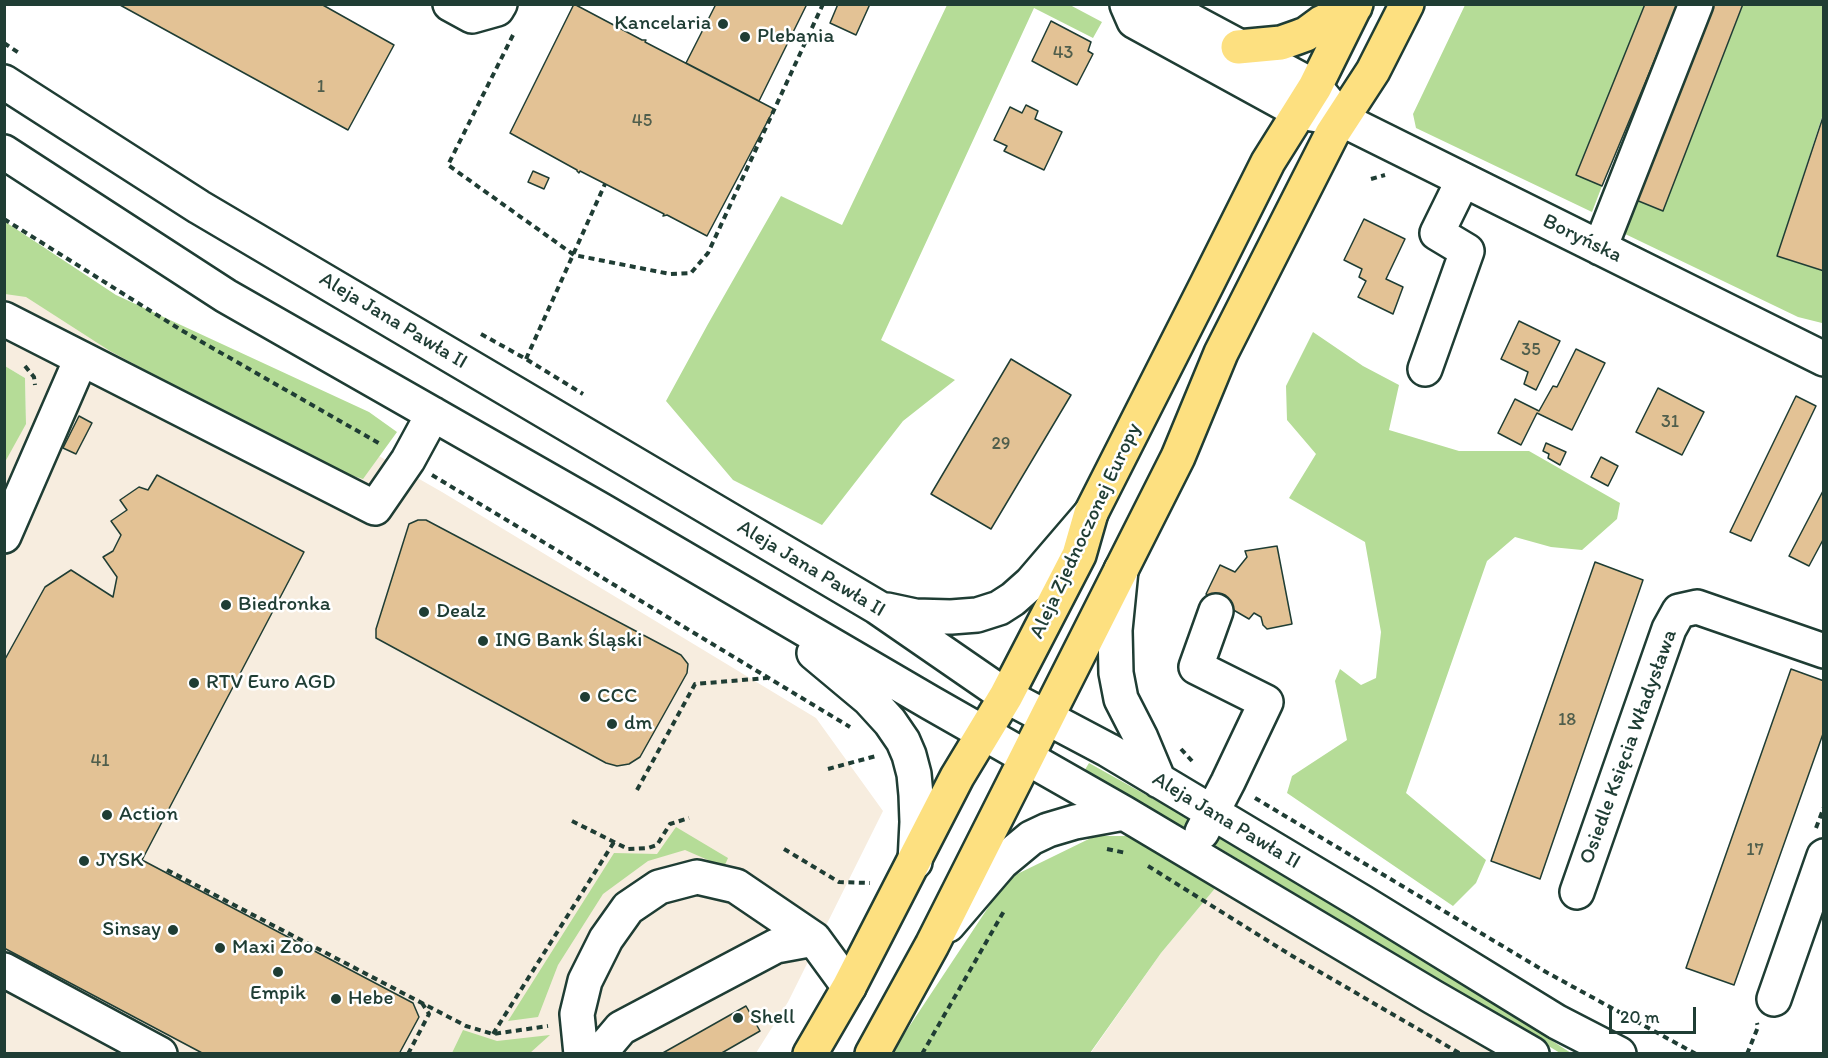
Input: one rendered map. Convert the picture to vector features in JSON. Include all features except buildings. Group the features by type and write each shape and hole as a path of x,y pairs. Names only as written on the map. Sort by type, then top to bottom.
{"main road":[{"path":"873,1053 932,945 1178,457 1221,353 1332,134 1373,71 1407,4"},
{"path":"1238,47 1281,43 1298,38 1321,23 1356,6"},
{"name":"Aleja Zjednoczonej Europy","path":"810,1053 849,987 957,777 1006,696 1079,555 1091,513 1268,162 1307,99 1356,6"}],"street":[{"path":"450,4 472,16 497,9 508,15"},
{"name":"Boryńska","path":"1160,4 1238,47 1307,99"},
{"path":"1600,248 1696,4"},
{"name":"Boryńska","path":"1127,5 1134,21 1307,99 1341,119 1824,359"},
{"name":"Aleja Jana Pawła II","path":"12,68 199,207 878,607 1006,696 1047,716 1159,781 1557,1022 1619,1053"},
{"path":"4,153 226,296 1124,813 1433,998 1532,1053"},
{"path":"1425,369 1467,251 1437,233 1463,180"},
{"path":"4,319 375,508 408,460 433,414"},
{"path":"4,536 81,359"},
{"path":"878,607 915,616 935,617 965,617 999,608 1032,583 1091,513"},
{"path":"1122,567 1115,630 1116,673 1121,699 1159,781"},
{"path":"744,594 869,699 890,722 903,741 914,774 917,822 915,862"},
{"name":"Osiedle Księcia Władysława","path":"1577,892 1669,629 1679,611 1697,607 1824,651"},
{"path":"1190,852 1212,814 1266,702 1196,667 1216,611"},
{"path":"932,945 1002,862 1030,838 1075,822 1124,813"},
{"path":"1774,999 1824,856"},
{"path":"581,1053 577,1014 585,981 606,939 628,908 659,887 697,877 736,886 814,939 849,987"},
{"path":"599,1053 621,1028 734,968 776,946 814,939"},
{"path":"4,970 160,1053"}],"path":[{"path":"508,15 448,165 574,255 670,274 691,273 708,253 823,4"},
{"path":"4,43 12,68"},
{"path":"526,359 605,184"},
{"path":"4,219 181,330 408,460 857,731"},
{"path":"475,331 586,396"},
{"path":"20,360 34,377 36,393"},
{"path":"637,790 695,684 768,678"},
{"path":"828,769 884,754 903,741"},
{"path":"1175,742 1189,759 1546,972 1696,1053"},
{"path":"572,821 628,849 657,845 670,824 689,818"},
{"path":"493,1034 614,842"},
{"path":"784,849 839,882 871,883"},
{"path":"1106,849 1125,852 1134,858"},
{"path":"1144,864 1289,954 1461,1053"},
{"path":"167,870 466,1026 493,1034 552,1026"},
{"path":"922,1053 1004,910"},
{"path":"408,1053 429,1014 422,1002"}],"shaded area":[{"path":"27,255 442,492 816,718 883,811 788,1002 756,1053 5,1053 4,462 26,423 25,378 5,366 5,295"},
{"path":"1217,886 1495,1053 1090,1054 1161,953"}],"green space":[{"path":"947,5 1070,5 1102,22 1093,38 1034,8 881,340 955,380 903,421 822,525 733,480 666,401 781,196 842,225"},
{"path":"1465,5 1645,5 1576,174 1602,186 1592,212 1416,128 1413,114"},
{"path":"1743,5 1823,5 1823,114 1777,256 1823,271 1822,323 1798,317 1621,232 1636,200 1663,211"},
{"path":"4,221 116,295 369,412 397,432 363,479 325,467 110,351 26,297 5,294"},
{"path":"1313,332 1363,366 1399,385 1389,430 1459,451 1529,451 1620,503 1617,519 1582,550 1551,547 1515,537 1487,561 1406,793 1486,860 1476,883 1453,906 1287,793 1292,776 1347,740 1335,681 1340,669 1361,685 1376,678 1381,632 1365,542 1289,498 1316,454 1287,420 1286,386"},
{"path":"5,366 25,378 26,424 5,462"},
{"path":"1089,763 1191,820 1184,827 1083,773"},
{"path":"676,827 728,858 724,867 685,850 648,861 603,894 558,965 538,1017 508,1021 614,853 657,854"},
{"path":"1217,835 1441,969 1571,1053 1560,1053 1213,844"},
{"path":"1095,836 1130,836 1217,886 1161,953 1090,1053 891,1054 1007,879"},
{"path":"463,1030 497,1041 550,1035 530,1053 452,1053"}],"place":[{"name":"Kancelaria","path":"723,24"},
{"name":"Plebania","path":"745,37"},
{"name":"Biedronka","path":"226,605"},
{"name":"Dealz","path":"424,612"},
{"name":"ING Bank Śląski","path":"483,641"},
{"name":"RTV Euro AGD","path":"194,683"},
{"name":"CCC","path":"585,697"},
{"name":"dm","path":"612,724"},
{"name":"Action","path":"107,815"},
{"name":"JYSK","path":"84,861"},
{"name":"Sinsay","path":"173,930"},
{"name":"Maxi Zoo","path":"220,948"},
{"name":"Empik","path":"278,972"},
{"name":"Hebe","path":"336,999"},
{"name":"Shell","path":"738,1018"}]}
